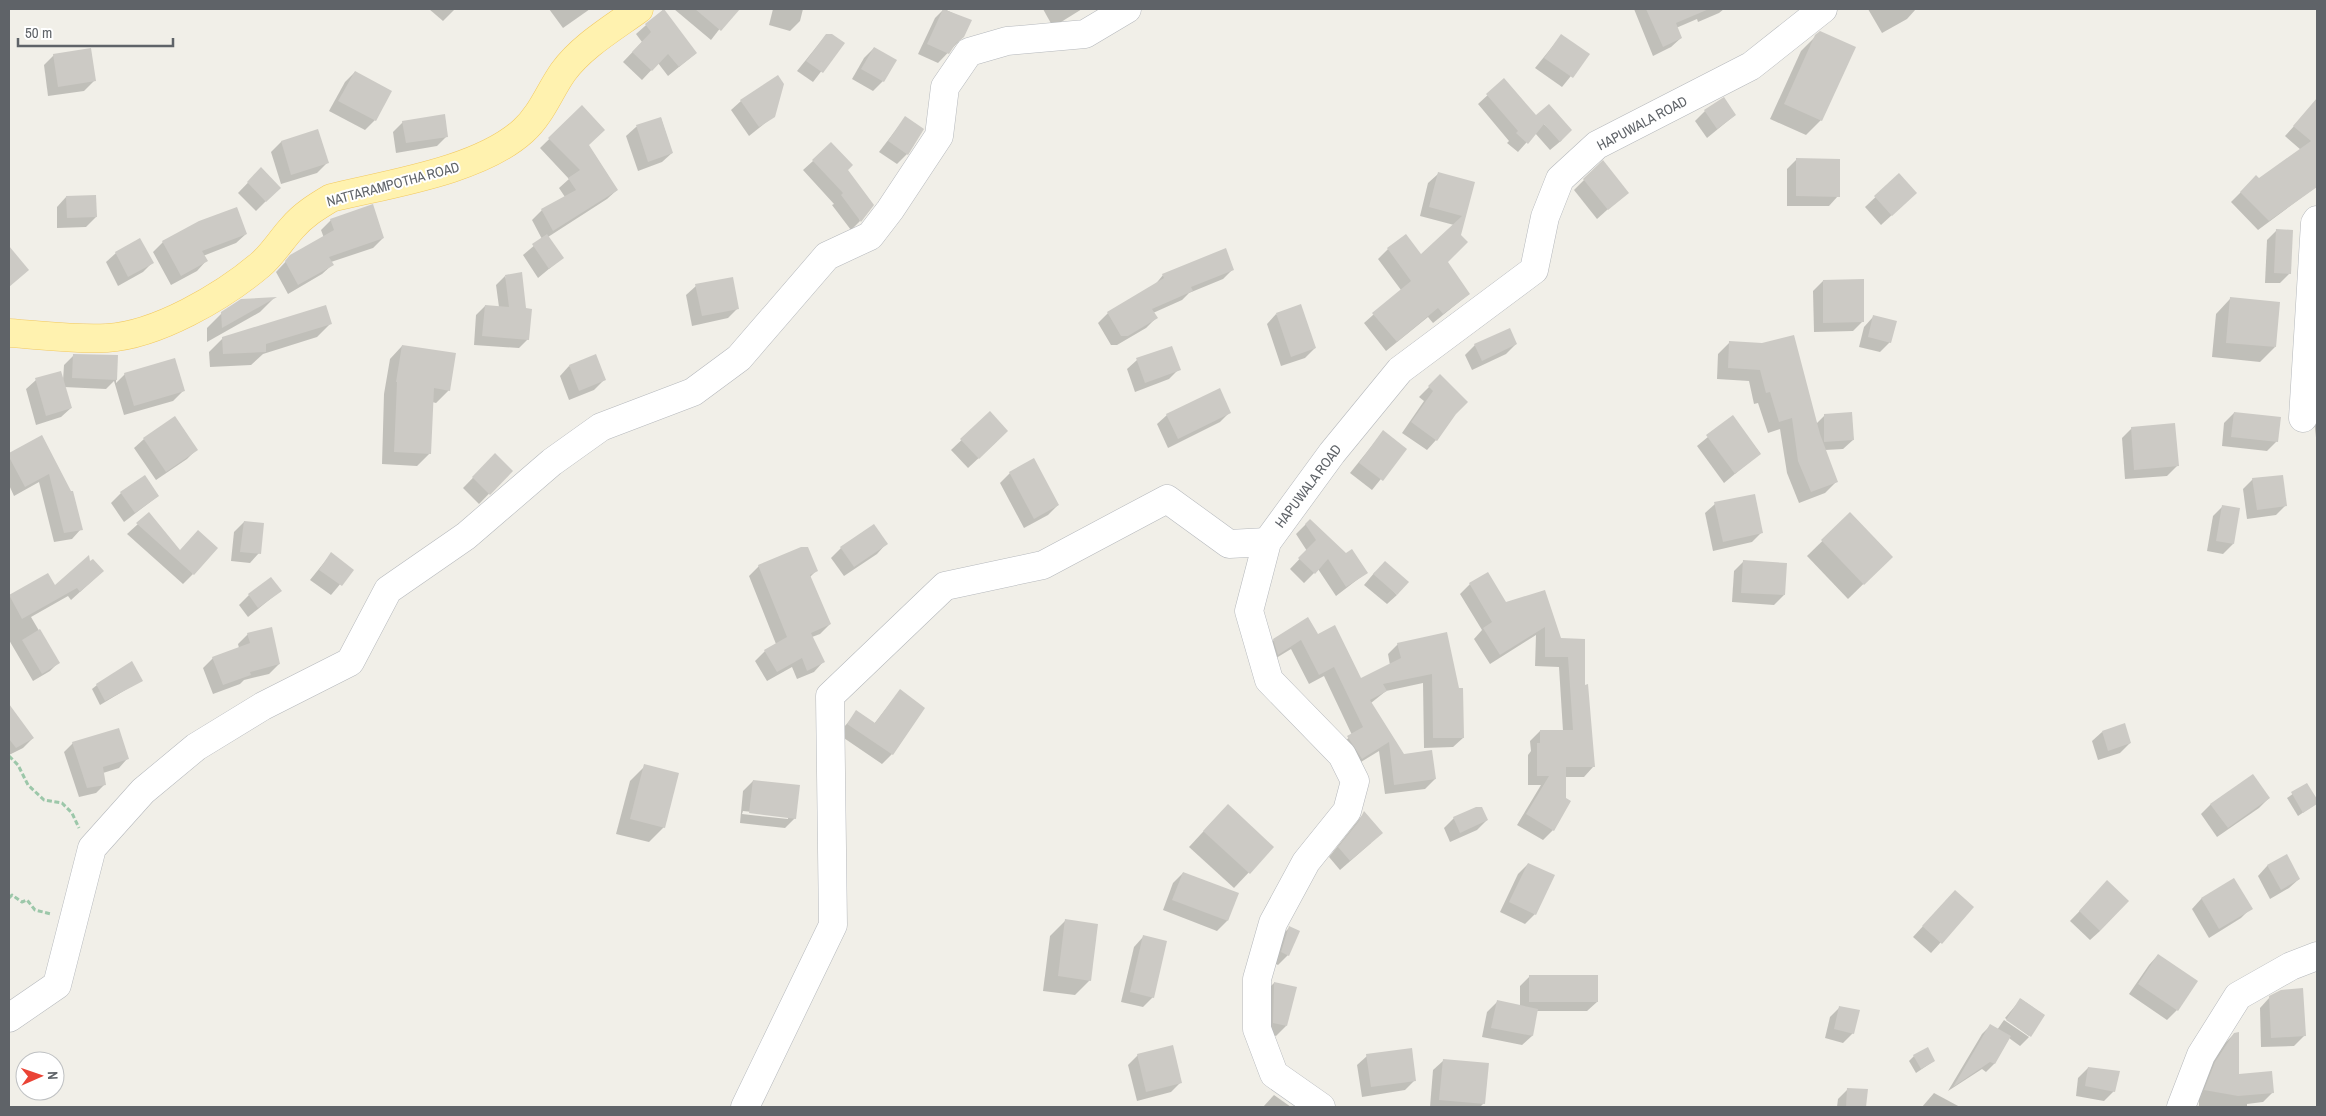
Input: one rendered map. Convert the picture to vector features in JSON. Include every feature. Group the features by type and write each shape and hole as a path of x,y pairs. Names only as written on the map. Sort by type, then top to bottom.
{"main road":[{"name":"NATTARAMPOTHA ROAD","path":"9,333 108,338 137,333 170,320 230,288 262,264 293,227 311,210 331,198 464,165 500,148 522,132 536,116 564,71 586,47 639,9"}],"street":[{"path":"9,1018 57,985 92,848 143,791 196,747 262,706 350,662 388,590 466,536 552,462 601,427 693,392 740,358 827,256 870,236 890,210 939,136 945,87 969,52 1007,41 1086,34 1127,9"},
{"name":"HAPUWALA ROAD","path":"1321,1107 1274,1074 1257,1029 1257,979 1273,923 1306,862 1347,811 1354,781 1342,755 1269,680 1249,611 1267,542 1332,453 1400,370 1534,270 1545,217 1560,179 1597,145 1751,66 1823,9"},
{"path":"2302,418 2315,223 2317,220"},
{"path":"745,1107 833,925 830,696 945,586 1043,565 1167,499 1228,544 1267,542"},
{"path":"2181,1107 2200,1055 2238,996 2292,966 2317,956"}],"path":[{"path":"9,756 18,765 28,786 44,800 62,803 72,813 92,848"},
{"path":"9,898 12,895 22,902 27,900 34,910 74,916"}],"building":[{"path":"664,9 697,53 679,67 668,54 652,71 632,52 651,32 645,24"},
{"path":"695,9 740,9 721,31"},
{"path":"943,9 972,20 964,37 956,43 949,54 927,44"},
{"path":"1646,9 1709,9 1676,23 1682,38 1663,47"},
{"path":"1820,31 1856,47 1822,121 1784,104 1815,35"},
{"path":"826,34 832,34 845,43 823,73 806,61"},
{"path":"1561,34 1590,54 1573,78 1544,58"},
{"path":"874,47 897,60 884,82 861,69"},
{"path":"91,48 96,81 58,87 53,54"},
{"path":"355,71 392,91 376,121 338,101"},
{"path":"778,75 784,84 775,117 759,127 740,100"},
{"path":"1504,78 1536,115 1549,104 1572,130 1560,142 1544,124 1528,144 1516,133 1518,131 1486,94"},
{"path":"1724,97 1736,115 1717,129 1704,110"},
{"path":"2317,98 2317,187 2269,221 2240,192 2256,175 2259,178 2311,141 2293,126"},
{"path":"582,105 605,130 589,145 618,190 553,231 541,209 576,190 568,178 580,170 548,138"},
{"path":"445,114 448,137 406,143 402,121"},
{"path":"905,116 924,129 908,155 888,141"},
{"path":"661,117 673,153 648,162 636,125"},
{"path":"318,129 329,163 291,175 281,141"},
{"path":"831,142 853,165 848,170 874,205 861,222 841,195 843,193 812,160"},
{"path":"1796,158 1840,159 1840,197 1796,196"},
{"path":"1603,160 1629,193 1608,210 1583,179"},
{"path":"261,167 281,188 266,202 247,182"},
{"path":"1438,172 1475,182 1461,235 1468,242 1448,262 1470,294 1443,314 1438,308 1397,342 1372,313 1411,281 1387,248 1406,234 1421,254 1462,216 1429,207"},
{"path":"1899,173 1917,193 1892,216 1874,196"},
{"path":"96,195 97,217 67,218 66,196"},
{"path":"373,204 384,238 329,257 334,265 298,285 285,261 290,255 334,230 330,219"},
{"path":"237,207 247,234 202,251 208,261 181,276 162,241 199,221"},
{"path":"2276,229 2293,230 2291,274 2274,273"},
{"path":"547,234 564,258 549,269 532,244"},
{"path":"140,238 154,263 128,277 115,252"},
{"path":"9,246 29,270 9,287"},
{"path":"1226,248 1234,270 1191,287 1193,291 1152,309 1158,318 1128,336 1121,336 1107,312 1164,278 1162,274"},
{"path":"522,272 526,308 532,309 529,340 482,336 485,305 509,307 505,275"},
{"path":"733,277 739,309 702,316 695,284"},
{"path":"1864,279 1864,322 1823,323 1823,280"},
{"path":"277,297 222,328 221,312 241,299"},
{"path":"2230,297 2280,302 2276,347 2226,343"},
{"path":"1301,304 1316,348 1291,357 1276,313"},
{"path":"326,305 332,324 266,344 266,352 223,354 222,337"},
{"path":"1873,315 1897,321 1891,343 1868,337"},
{"path":"1510,328 1517,344 1482,361 1474,344"},
{"path":"1794,335 1820,434 1838,482 1811,492 1798,461 1792,418 1779,422 1770,392 1766,393 1760,370 1728,368 1729,341 1762,343"},
{"path":"402,345 456,353 450,391 434,388 431,454 394,452 396,382"},
{"path":"1172,346 1181,370 1145,383 1136,358"},
{"path":"73,354 118,355 117,380 72,378"},
{"path":"596,354 606,380 579,391 569,365"},
{"path":"175,358 185,391 134,406 124,373"},
{"path":"61,371 72,408 46,416 35,378"},
{"path":"1440,374 1468,402 1456,414 1437,441 1411,422 1433,391 1428,386"},
{"path":"1220,388 1231,413 1178,439 1166,414"},
{"path":"990,411 1008,431 979,459 960,439"},
{"path":"1852,412 1854,440 1824,442 1824,414"},
{"path":"2234,412 2281,417 2278,442 2231,437"},
{"path":"1733,415 1761,454 1735,474 1706,435"},
{"path":"175,416 198,450 166,472 143,438"},
{"path":"2175,423 2179,466 2134,470 2131,427"},
{"path":"1383,430 1407,449 1383,481 1359,463"},
{"path":"42,435 71,491 73,491 83,530 64,533 49,474 25,487 9,457 9,453"},
{"path":"495,453 513,471 490,495 472,477"},
{"path":"1034,458 1059,505 1034,519 1009,472"},
{"path":"145,475 159,496 135,513 120,492"},
{"path":"2283,475 2287,506 2257,510 2252,478"},
{"path":"1755,494 1763,533 1723,542 1714,502"},
{"path":"2222,505 2240,508 2234,544 2216,541"},
{"path":"149,512 180,550 198,530 218,548 194,575 136,523"},
{"path":"1850,512 1893,557 1864,585 1821,540"},
{"path":"1310,519 1346,553 1352,549 1368,573 1346,587 1328,559 1315,574 1298,558 1316,540 1305,524"},
{"path":"244,521 264,523 261,554 240,552"},
{"path":"874,524 888,544 854,567 840,547"},
{"path":"801,547 808,547 818,571 810,575 831,624 811,633 825,662 807,671 802,658 777,672 764,650 787,637 758,565"},
{"path":"331,552 354,570 342,586 319,570"},
{"path":"89,555 90,561 93,559 104,571 80,592 77,588 22,619 9,595 48,573 55,585"},
{"path":"1743,560 1787,563 1785,595 1741,593"},
{"path":"1385,561 1409,582 1397,595 1373,574"},
{"path":"1488,572 1506,602 1545,590 1561,638 1585,639 1585,685 1588,684 1595,767 1566,767 1566,798 1571,801 1554,831 1526,814 1549,776 1537,776 1537,743 1540,743 1540,730 1573,730 1568,657 1545,657 1545,627 1500,655 1483,628 1492,622 1469,583"},
{"path":"271,577 282,591 258,608 248,594"},
{"path":"1308,617 1318,634 1335,625 1361,678 1401,658 1397,643 1447,632 1459,688 1463,688 1464,738 1433,738 1432,674 1383,684 1387,691 1370,700 1404,754 1432,750 1436,779 1394,785 1389,742 1362,759 1347,736 1363,727 1334,667 1319,675 1301,640 1278,655 1273,639"},
{"path":"272,627 280,664 250,672 251,675 223,685 212,657 250,643 247,633"},
{"path":"40,629 60,663 42,674 22,640"},
{"path":"132,661 143,681 105,701 96,684"},
{"path":"900,689 925,708 893,755 847,724 856,710 875,723"},
{"path":"9,704 34,738 16,748 9,739"},
{"path":"2125,723 2131,743 2108,751 2102,731"},
{"path":"119,728 129,759 103,767 106,785 87,788 72,742"},
{"path":"644,764 679,773 665,828 630,819"},
{"path":"2253,774 2270,798 2228,828 2210,804"},
{"path":"753,780 800,785 796,819 749,813"},
{"path":"2307,783 2317,799 2317,804 2303,813 2291,792"},
{"path":"1228,804 1274,847 1250,874 1203,831"},
{"path":"1476,807 1482,807 1488,820 1460,833 1453,817"},
{"path":"1364,811 1383,833 1350,861 1338,847 1359,821"},
{"path":"2287,854 2300,879 2281,890 2267,865"},
{"path":"1528,863 1555,875 1536,915 1509,902"},
{"path":"1183,872 1239,893 1228,921 1172,900"},
{"path":"2234,878 2253,909 2219,929 2201,898"},
{"path":"2107,880 2129,901 2100,931 2079,911"},
{"path":"1955,890 1974,907 1942,944 1922,926"},
{"path":"1065,919 1098,924 1091,981 1058,976"},
{"path":"1289,926 1300,931 1289,956 1281,952"},
{"path":"1143,935 1167,941 1154,998 1130,992"},
{"path":"2158,954 2198,981 2178,1011 2138,984"},
{"path":"1529,975 1598,975 1598,1002 1529,1002"},
{"path":"1274,982 1297,987 1287,1026 1273,1023"},
{"path":"2303,988 2306,1036 2271,1038 2269,996 2281,990"},
{"path":"2020,998 2045,1015 2031,1037 2006,1020"},
{"path":"1497,1000 1538,1009 1533,1036 1491,1028"},
{"path":"1839,1006 1860,1010 1854,1034 1834,1029"},
{"path":"1990,1024 2011,1036 1995,1064 1990,1062 1953,1087"},
{"path":"2239,1032 2239,1074 2272,1071 2274,1093 2238,1096 2204,1090 2215,1062 2234,1033"},
{"path":"1173,1045 1182,1083 1146,1092 1137,1054"},
{"path":"1928,1047 1935,1061 1921,1069 1913,1055"},
{"path":"1412,1048 1416,1081 1371,1087 1366,1054"},
{"path":"1443,1059 1489,1063 1485,1104 1439,1100"},
{"path":"2088,1067 2120,1071 2115,1092 2085,1086"},
{"path":"1847,1088 1868,1089 1866,1107 1846,1107"}]}
